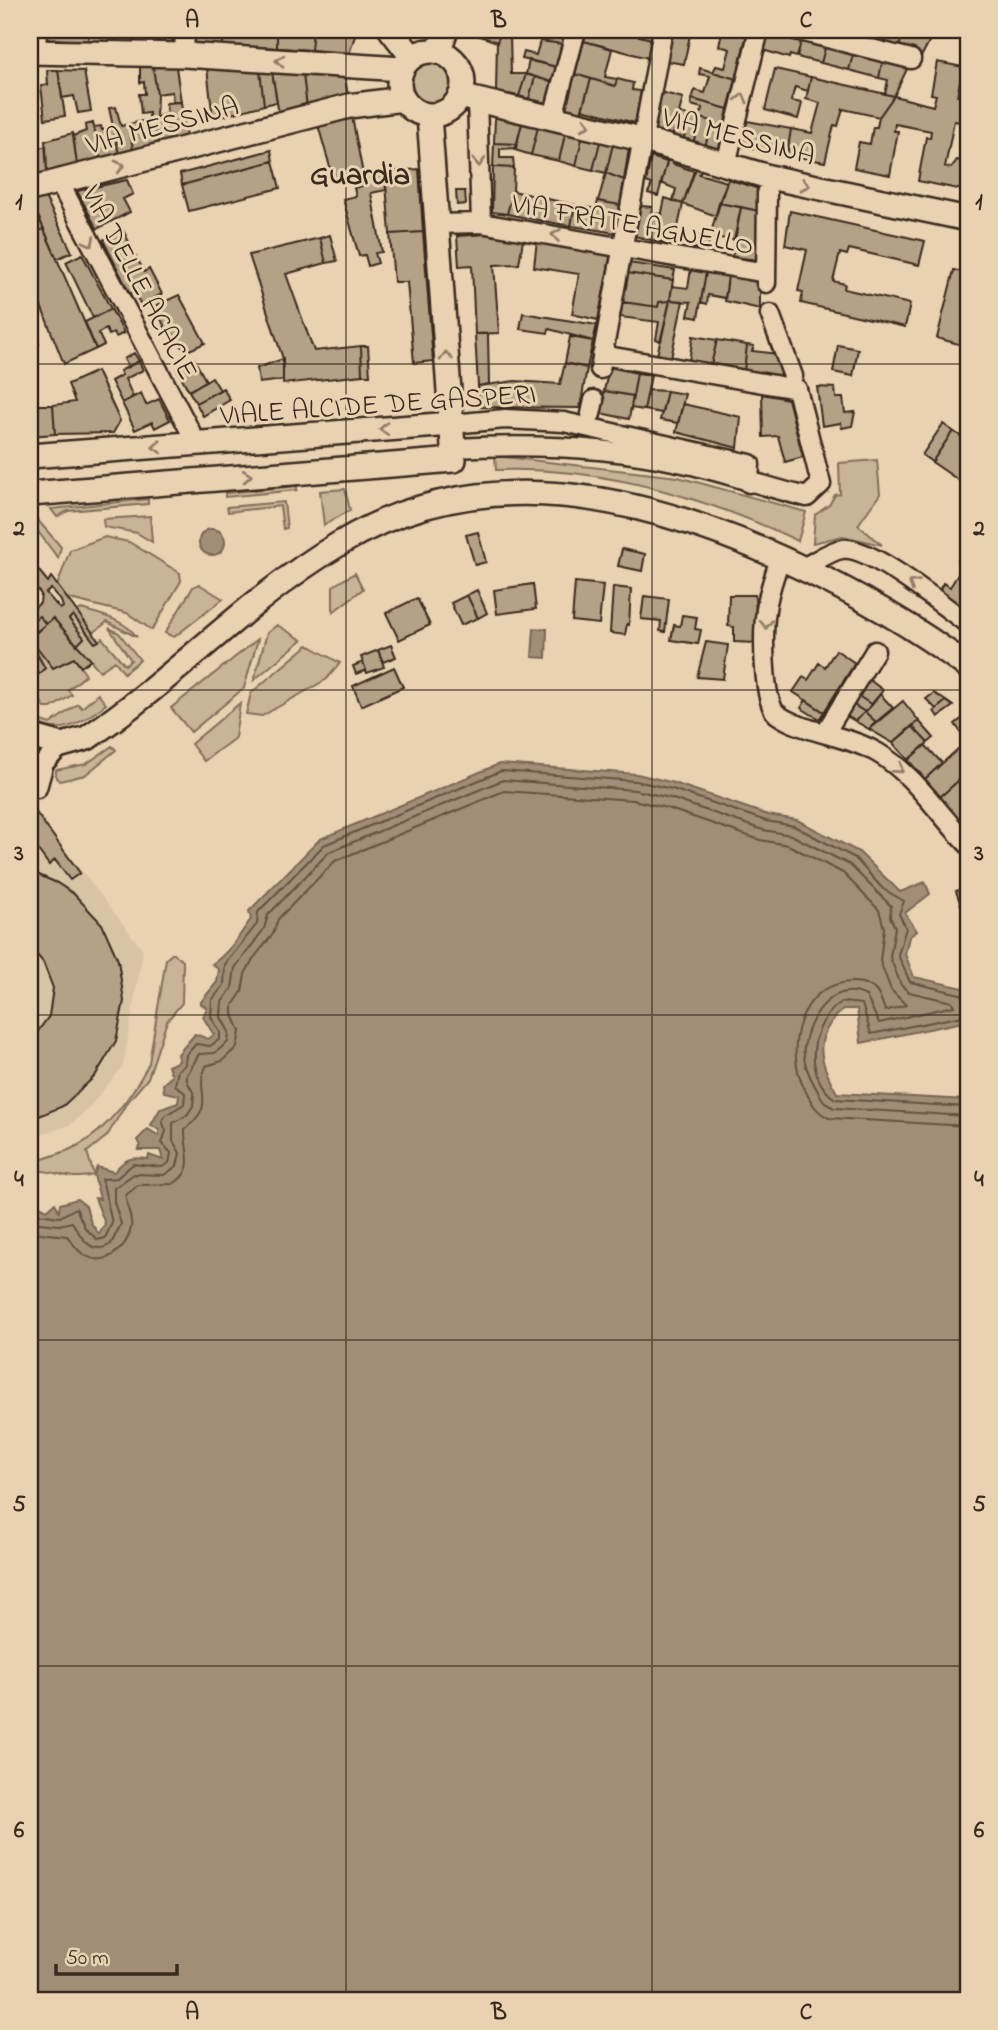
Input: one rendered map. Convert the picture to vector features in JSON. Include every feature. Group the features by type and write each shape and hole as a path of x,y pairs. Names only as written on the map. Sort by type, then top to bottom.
{"main road":[{"path":"34,45 348,66 407,63 425,51 438,52 454,61 477,100 429,115 417,112 403,99 399,81 407,63 391,30"},
{"path":"438,52 446,30"},
{"name":"VIA MESSINA","path":"30,189 349,106 403,99"},
{"name":"VIA MESSINA","path":"477,100 641,139 769,177 968,219"},
{"path":"429,115 435,231 454,454"},
{"name":"VIALE ALCIDE DE GASPERI","path":"30,456 452,424"},
{"path":"201,444 208,480"},
{"name":"VIALE ALCIDE DE GASPERI","path":"31,494 208,480 454,454"},
{"path":"30,736 62,744 87,738 302,568 362,531 433,505 504,494 593,497 693,522 803,568 881,608 968,667"}],"street":[{"path":"184,55 185,30"},
{"path":"553,117 576,30"},
{"path":"663,30 601,362 795,383 769,311 766,282 767,193"},
{"path":"726,164 759,30"},
{"path":"796,30 911,59"},
{"path":"477,100 486,223"},
{"name":"VIA DELLE ACACIE","path":"58,182 201,444"},
{"name":"VIA FRATE AGNELLO","path":"435,231 486,223 622,246 766,282"},
{"name":"VIALE ALCIDE DE GASPERI","path":"454,454 505,445 640,457 684,463 749,483 807,496 821,484 795,383"},
{"name":"VIALE ALCIDE DE GASPERI","path":"452,424 505,419 589,426 750,464 749,483"},
{"path":"803,568 842,548 857,549 919,587 968,624"},
{"path":"780,558 766,610 767,693 777,714 825,733 849,738 902,770 968,844"},
{"path":"825,733 875,651"},
{"path":"30,776 37,788 44,763 62,744"}],"shaded area":[{"path":"431,64 444,70 450,83 444,96 431,102 418,96 412,83 418,70"},
{"path":"495,456 678,477 806,512 798,541 726,510 651,487 574,473 496,470"},
{"path":"877,460 880,494 858,525 882,545 843,536 813,543 815,515 829,505 835,495 840,494 839,463"},
{"path":"297,486 297,490 225,497 225,493"},
{"path":"345,489 350,510 324,525 320,491"},
{"path":"148,499 148,504 68,511 57,517 51,509"},
{"path":"284,502 287,528 283,529 280,506 228,512 227,507"},
{"path":"30,511 61,547 58,558 30,521"},
{"path":"150,516 152,542 137,533 104,527 103,519"},
{"path":"105,537 129,542 180,573 181,581 152,630 127,613 66,598 57,586 70,550"},
{"path":"355,573 363,589 333,612 333,586"},
{"path":"199,584 223,599 174,637 165,633 193,587"},
{"path":"81,609 119,622 137,637 107,622 93,633 77,612"},
{"path":"73,615 95,643 102,638 125,665 131,660 109,628 119,633 140,660 124,673 115,661 100,671 77,645 84,638 69,619"},
{"path":"277,625 302,640 254,680 267,633"},
{"path":"30,638 53,667 74,658 86,675 68,690 72,695 51,708 45,708 30,684 30,663 39,674 45,668"},
{"path":"258,639 244,688 191,732 171,708"},
{"path":"308,645 340,663 327,679 262,716 246,714 251,693"},
{"path":"98,694 106,704 79,723 50,728 30,718 30,712 38,720 50,724 78,704 82,708"},
{"path":"240,703 235,738 204,761 191,744"},
{"path":"112,746 116,750 85,775 60,781 56,777 56,770 86,764"},
{"path":"30,804 143,950 123,1066 87,1110 70,1125 30,1138"},
{"path":"173,953 183,961 182,1003 167,1021 148,1078 126,1104 107,1136 87,1152 94,1175 77,1177 30,1170 30,1163 71,1149 99,1131 136,1087 149,1063 166,959"}],"water":[{"path":"212,529 221,533 225,542 221,551 212,555 203,551 199,542 203,533"},
{"path":"534,629 547,629 546,658 532,657"},
{"path":"499,764 637,774 674,783 768,815 797,820 859,852 900,892 925,882 930,894 905,913 917,931 909,937 905,954 914,977 968,989 968,1021 861,1043 857,1009 844,1009 827,1029 821,1049 826,1070 837,1093 968,1100 968,2000 30,2000 30,1207 36,1204 47,1210 55,1203 59,1211 60,1204 77,1199 86,1206 91,1223 99,1234 105,1224 95,1198 100,1199 94,1175 97,1167 114,1172 129,1160 148,1159 149,1155 163,1160 160,1150 138,1150 141,1145 137,1140 148,1129 159,1136 159,1130 151,1125 160,1109 178,1103 179,1095 164,1092 163,1084 172,1076 168,1066 179,1061 178,1054 195,1034 208,1039 214,1035 203,1017 207,1008 200,1003 217,982 219,970 212,964 243,931 251,919 249,911 320,839"}],"building":[{"path":"47,30 89,30 88,41 46,39"},
{"path":"89,30 109,30 109,41 88,41"},
{"path":"116,30 136,30 135,42 115,42"},
{"path":"136,30 159,30 159,43 135,42"},
{"path":"159,30 172,30 172,43 159,43"},
{"path":"193,30 223,30 223,46 192,44"},
{"path":"223,30 277,30 277,48 223,46"},
{"path":"277,30 313,30 311,50 277,48"},
{"path":"313,30 357,30 349,54 311,50"},
{"path":"463,30 502,30 497,42"},
{"path":"543,30 566,33 563,44 540,41"},
{"path":"587,30 617,30 651,39 648,58 584,41"},
{"path":"632,30 653,30 651,39 631,33"},
{"path":"672,30 691,30 684,64 666,61"},
{"path":"712,30 747,33 736,79 713,72 716,66 725,68 730,49 719,46 722,32"},
{"path":"768,30 802,38 797,57 790,55 789,58 763,50"},
{"path":"817,30 858,30 855,40"},
{"path":"858,30 874,30 870,44 855,40"},
{"path":"874,30 904,30 898,51 870,44"},
{"path":"904,30 932,36 921,57 898,51"},
{"path":"501,32 510,34 511,74 526,74 519,96 496,92 497,42"},
{"path":"802,38 826,44 821,63 797,57"},
{"path":"540,41 563,44 557,67 522,59 524,52 536,55"},
{"path":"584,41 612,49 605,77 617,79 615,86 575,74"},
{"path":"826,44 854,51 849,70 821,63"},
{"path":"854,51 883,58 879,78 849,70"},
{"path":"883,58 909,65 894,96 885,94 888,80 879,78"},
{"path":"529,60 557,67 552,82 526,74"},
{"path":"937,62 963,67 957,96 964,97 960,122 954,121 945,167 951,168 957,160 968,163 968,191 918,181 926,137 930,138 931,131 895,124 894,131 898,131 890,175 854,168 859,142 870,144 873,127 877,127 879,117 894,96 933,106 936,95 931,94"},
{"path":"140,67 153,67 157,94 156,118 149,119 149,113 141,114 139,94 145,94 144,82 140,83"},
{"path":"153,67 176,67 181,102 173,102 172,92 157,94"},
{"path":"207,68 260,71 264,105 213,119"},
{"path":"700,68 736,79 728,109 692,99 695,90 705,93 710,76 699,74"},
{"path":"775,69 811,77 808,91 795,87 791,101 802,103 798,119 765,110"},
{"path":"47,70 58,70 65,116 45,119 41,86 48,85"},
{"path":"58,70 84,71 91,111 78,113 74,96 62,98"},
{"path":"260,71 272,72 277,102 264,105"},
{"path":"272,72 303,74 307,108 279,115"},
{"path":"303,74 345,76 348,97 307,108"},
{"path":"526,74 535,77 529,99 519,96"},
{"path":"575,74 591,79 581,114 565,109"},
{"path":"535,77 552,82 547,103 529,99"},
{"path":"811,77 894,96 879,117 843,109 838,126 834,125 825,162 787,155 791,129 812,133 820,103 806,99"},
{"path":"591,79 615,86 617,79 633,83 632,90 641,91 635,123 582,109"},
{"path":"660,92 683,98 672,138 654,133"},
{"path":"964,97 968,98 968,123 960,122"},
{"path":"692,99 728,109 718,152 705,147 712,121 700,118 702,108 691,105"},
{"path":"181,102 186,136 159,143 152,119 167,113 166,103"},
{"path":"116,107 121,126 129,124 133,150 119,154 109,108"},
{"path":"679,113 690,116 683,141 672,138"},
{"path":"690,116 700,118 693,144 683,141"},
{"path":"352,117 363,174 334,181 318,125"},
{"path":"495,117 522,123 517,144 494,143"},
{"path":"700,118 712,121 705,147 693,144"},
{"path":"152,119 159,143 133,150 129,124"},
{"path":"747,121 791,129 787,155 741,146"},
{"path":"93,123 100,159 77,165 73,136 86,131 85,125"},
{"path":"522,123 538,127 531,155 515,150"},
{"path":"101,126 102,130 113,128 119,154 100,159 94,127"},
{"path":"538,127 565,134 559,161 531,155"},
{"path":"73,133 77,165 47,173 45,141"},
{"path":"565,134 582,138 576,166 559,161"},
{"path":"582,138 600,142 593,170 576,166"},
{"path":"600,142 613,144 606,173 593,170"},
{"path":"494,143 517,144 516,148 500,149 500,158 513,158 514,168 493,167"},
{"path":"613,144 629,148 624,180 606,173"},
{"path":"46,146 47,173 30,177 30,150"},
{"path":"271,150 273,161 182,185 180,174"},
{"path":"651,157 667,162 658,196 648,193 652,184 646,182"},
{"path":"668,159 674,161 673,164 694,171 683,204 673,201 676,189 661,183"},
{"path":"273,161 280,188 189,211 182,185"},
{"path":"493,167 514,168 513,191 507,214 492,212"},
{"path":"696,168 701,170 699,174 727,182 716,216 683,204"},
{"path":"419,169 423,232 390,234 385,172"},
{"path":"385,172 386,190 371,193 382,252 375,253 378,263 368,266 365,255 359,256 343,199 356,196 354,188 365,185 363,174"},
{"path":"606,173 624,180 620,205 598,201"},
{"path":"728,179 759,189 759,211 719,203"},
{"path":"127,180 133,194 123,199 130,212 97,229 77,191"},
{"path":"456,191 465,191 466,204 457,205"},
{"path":"513,191 548,199 543,221 507,214"},
{"path":"44,195 72,252 57,259 30,199"},
{"path":"665,198 683,204 674,245 656,241"},
{"path":"30,199 44,229 34,233 30,224"},
{"path":"548,199 575,205 571,226 543,221"},
{"path":"598,201 620,205 615,233 591,229"},
{"path":"719,203 741,207 734,240 710,237"},
{"path":"575,205 596,209 591,229 571,226"},
{"path":"641,206 652,207 651,213 662,214 656,241 634,236"},
{"path":"741,207 759,211 759,260 732,257"},
{"path":"790,211 925,241 919,265 849,249 847,255 840,253 833,281 845,284 844,289 910,304 905,327 801,303 803,292 798,291 807,250 785,245"},
{"path":"30,227 32,233 44,229 96,349 64,364 30,278"},
{"path":"123,230 144,272 149,269 162,294 141,305 134,292 130,294 103,240"},
{"path":"423,232 433,361 414,363 407,282 394,282 390,234"},
{"path":"487,234 523,240 519,264 494,265 499,333 475,334 472,265 459,266 457,236"},
{"path":"696,234 710,237 707,251 693,248"},
{"path":"330,235 337,261 326,263 320,238"},
{"path":"320,238 326,263 286,274 314,351 361,346 362,375 283,384 283,359 249,255"},
{"path":"537,240 611,253 598,320 572,314 579,274 534,267"},
{"path":"82,254 111,309 93,318 66,262"},
{"path":"629,263 675,270 673,280 627,273"},
{"path":"691,269 706,272 698,318 688,316 691,302 670,300 672,286 688,288"},
{"path":"954,270 968,274 968,320 962,345 937,338"},
{"path":"706,272 728,276 725,298 708,295 707,304 701,302"},
{"path":"627,273 673,280 670,301 659,302 658,307 622,302"},
{"path":"728,276 760,282 760,309 725,301"},
{"path":"179,295 205,343 185,352 171,331 167,332 155,306"},
{"path":"670,300 683,301 671,358 657,355"},
{"path":"670,301 661,341 656,339 659,322 620,317 622,302 658,307 659,302"},
{"path":"111,309 124,333 116,337 114,333 109,335 106,329 98,333 104,345 96,349 85,322"},
{"path":"523,313 597,325 593,341 549,329 548,333 520,329"},
{"path":"30,319 39,344 30,347"},
{"path":"475,334 488,334 489,384 478,386"},
{"path":"693,336 717,340 711,365 689,361"},
{"path":"570,337 593,341 587,368 565,363"},
{"path":"717,340 747,345 744,371 711,365"},
{"path":"747,345 754,346 752,351 779,354 786,379 744,371"},
{"path":"838,345 858,349 853,376 833,372"},
{"path":"361,346 368,346 370,375 362,375"},
{"path":"134,353 139,361 128,367 124,359"},
{"path":"194,359 206,381 189,391 177,369"},
{"path":"283,359 283,380 259,383 257,368"},
{"path":"139,361 143,370 125,379 133,397 122,403 111,381 122,375 120,371"},
{"path":"565,363 587,368 580,408 479,407 478,386 515,381 560,384"},
{"path":"609,367 637,373 633,396 604,391"},
{"path":"97,371 120,421 113,433 55,434 53,405 75,402 68,384"},
{"path":"637,373 651,375 644,410 631,408"},
{"path":"212,377 220,390 196,403 189,391"},
{"path":"817,387 835,388 836,398 843,398 845,413 855,412 852,426 842,428 841,423 822,426"},
{"path":"223,388 230,400 203,416 196,403"},
{"path":"648,390 667,391 662,413 644,410"},
{"path":"604,391 633,396 629,419 600,413"},
{"path":"667,391 685,394 678,423 660,420"},
{"path":"141,393 146,405 159,399 170,420 155,428 152,422 135,430 122,403"},
{"path":"762,394 788,399 803,457 785,462 778,436 763,437"},
{"path":"683,404 741,417 738,448 676,432"},
{"path":"30,405 53,405 55,434 30,436"},
{"path":"943,424 953,431 932,462 922,455"},
{"path":"953,431 968,441 968,477 964,484 932,462"},
{"path":"478,532 486,562 475,565 466,535"},
{"path":"968,543 968,612 939,591 943,583 950,587 964,565 958,560"},
{"path":"622,549 645,554 642,571 618,566"},
{"path":"30,560 48,582 51,577 99,641 95,643 73,615 69,619 84,638 77,645 53,618 46,624 39,616 30,623 30,611 40,603 41,594 30,582","holes":["51,589 63,607 60,609 46,593"]},
{"path":"575,582 603,585 599,624 572,621"},
{"path":"533,584 536,609 497,614 494,590"},
{"path":"613,587 631,589 629,625 627,624 625,635 610,633"},
{"path":"477,590 487,613 478,618 467,595"},
{"path":"467,595 478,618 461,625 451,603"},
{"path":"729,595 755,595 757,643 734,642 734,627 728,626"},
{"path":"644,596 669,599 665,632 660,631 661,621 641,619"},
{"path":"417,598 430,625 399,640 386,613"},
{"path":"682,615 697,617 695,629 701,630 698,644 671,640 674,625 680,626"},
{"path":"39,616 46,624 36,632 30,623"},
{"path":"53,618 91,660 81,667 74,658 53,668 30,638"},
{"path":"706,642 728,645 723,679 697,677"},
{"path":"30,643 45,668 39,674 30,663"},
{"path":"391,645 396,657 383,662 378,650"},
{"path":"378,650 384,667 367,673 361,657"},
{"path":"836,650 855,663 824,712 793,692 803,677 808,680 819,663 825,667"},
{"path":"363,662 366,670 356,674 353,666"},
{"path":"394,667 403,687 361,706 353,686"},
{"path":"868,679 883,690 872,705 857,695"},
{"path":"934,693 946,701 936,709 926,699"},
{"path":"880,694 893,708 876,722 865,712"},
{"path":"857,695 872,705 865,712 852,704"},
{"path":"806,700 824,712 819,719 801,708"},
{"path":"903,701 919,721 893,743 869,729"},
{"path":"946,701 953,706 938,717 934,711"},
{"path":"852,704 865,712 855,721 845,715"},
{"path":"865,712 876,722 869,729 855,721"},
{"path":"968,714 968,740 967,741 955,724"},
{"path":"919,721 934,738 928,743 912,726"},
{"path":"912,726 928,743 908,760 893,743"},
{"path":"968,740 968,757 966,758 959,748"},
{"path":"925,745 942,763 925,779 908,760"},
{"path":"959,748 968,762 968,772 940,797 925,779"},
{"path":"966,774 968,811 956,819 940,797"},
{"path":"30,804 80,873 70,880 55,860 49,865 30,839"},
{"path":"30,871 74,894 102,924 118,960 124,1001 116,1041 95,1076 63,1106 30,1120 30,1042 49,1016 53,988 43,962 30,947"},
{"path":"968,886 968,925 956,891"}],"district":[{"name":"Guardia","path":"360,174"}]}
